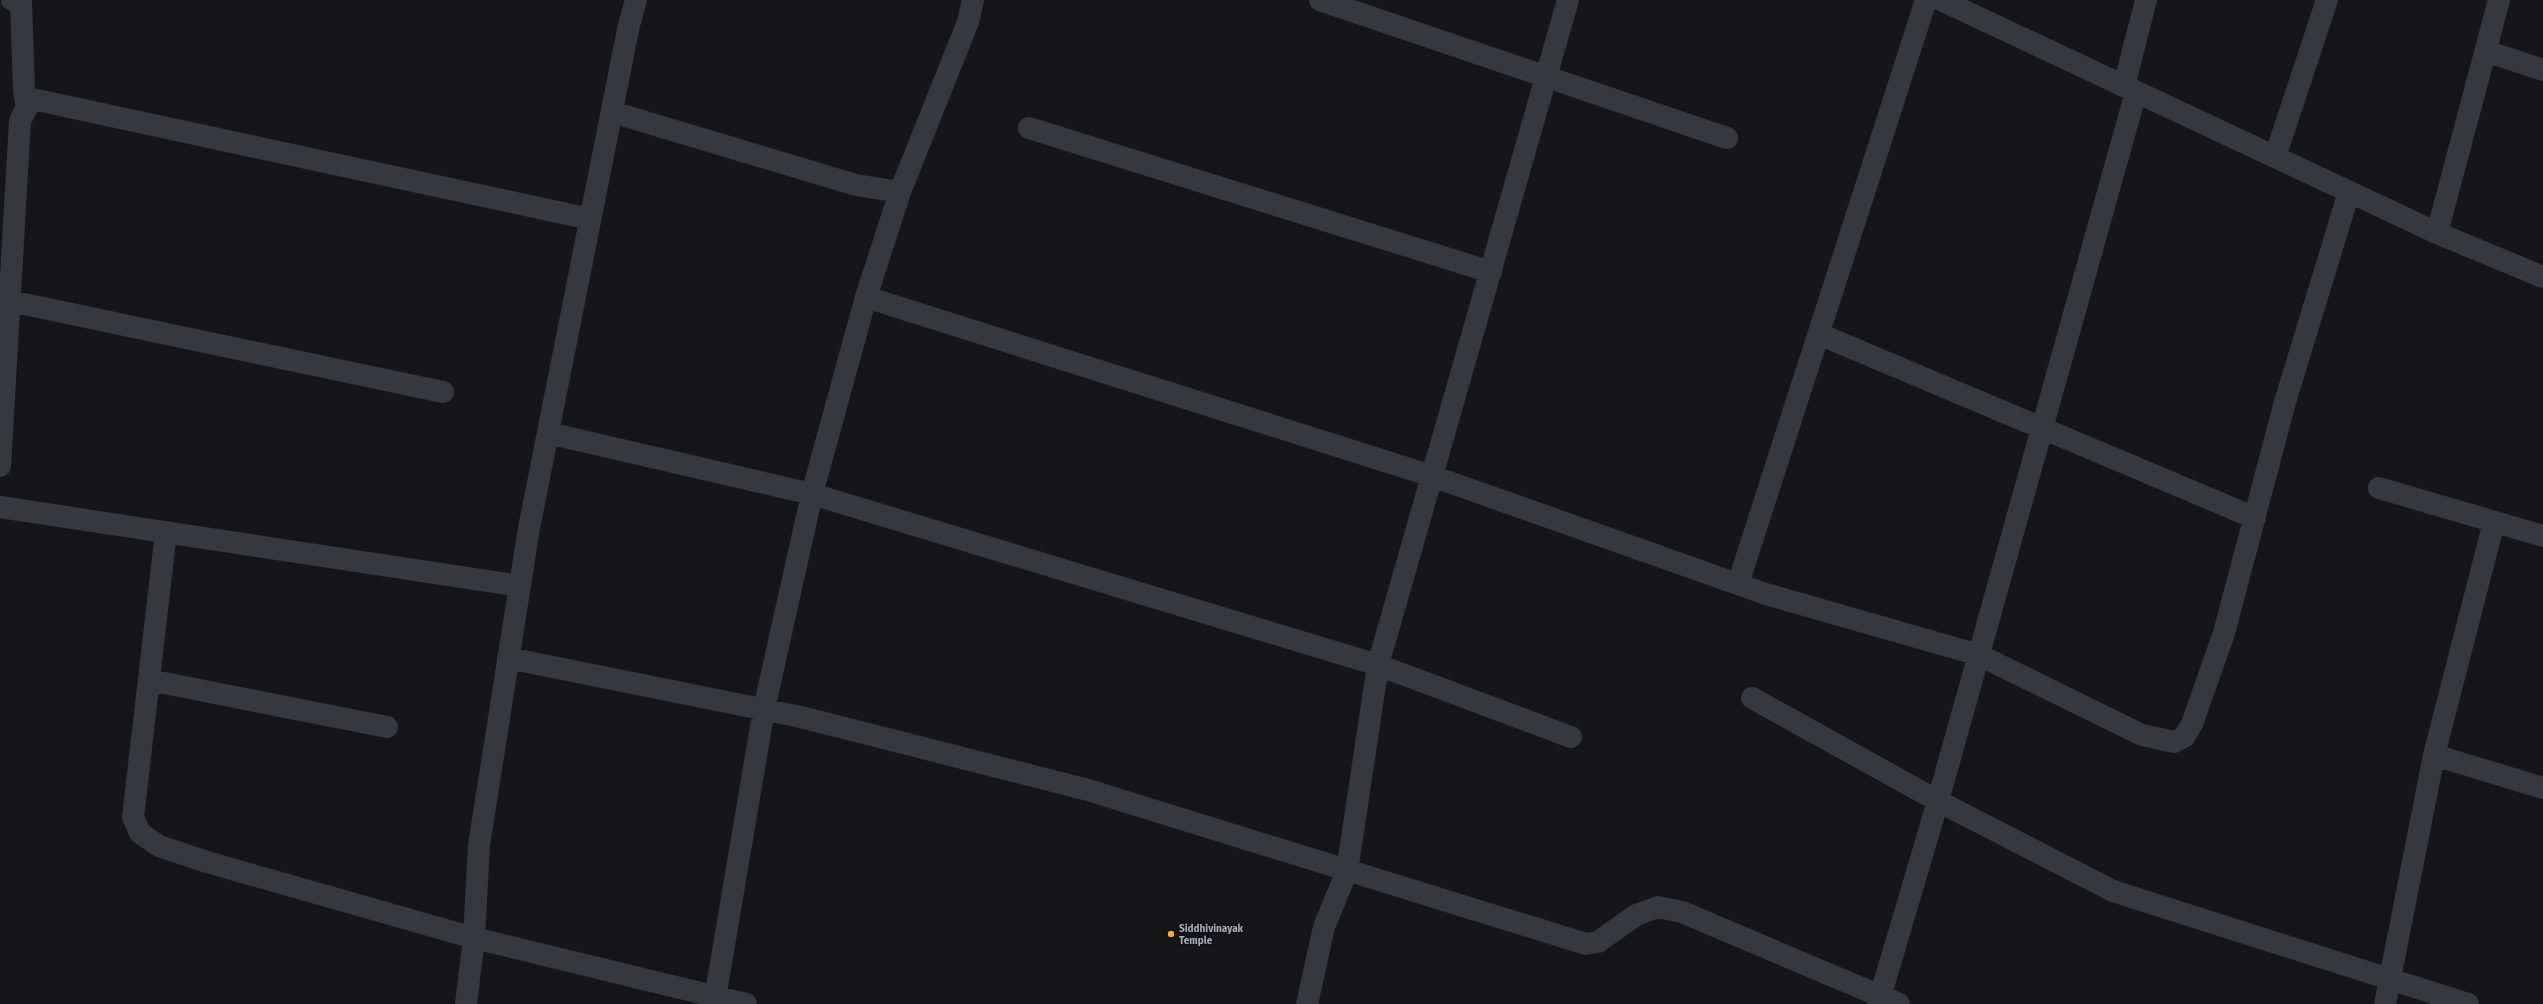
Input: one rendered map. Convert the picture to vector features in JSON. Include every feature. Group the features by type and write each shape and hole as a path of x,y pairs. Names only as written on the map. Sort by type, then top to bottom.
{"street":[{"path":"12,0 21,1 24,91 26,108"},
{"path":"466,1004 474,938 479,845 520,586 590,219 629,25 636,0"},
{"path":"715,1001 764,709 812,494 866,297 900,192 968,22 973,0"},
{"path":"1320,0 1727,138"},
{"path":"1307,1004 1324,927 1347,871 1378,665 1568,0"},
{"path":"1738,584 1926,0"},
{"path":"1941,0 1965,5 2130,89 2438,233 2543,277"},
{"path":"508,658 764,709 1088,790 1586,944 1598,942 1636,915 1658,907 1682,912 1886,1001 1938,801 2043,428 2130,89 2146,0"},
{"path":"2275,156 2327,0"},
{"path":"2438,233 2499,0"},
{"path":"2486,51 2543,70"},
{"path":"0,466 4,349 10,301 20,121 26,108 37,100 590,219"},
{"path":"612,112 856,185 900,192"},
{"path":"1028,128 1491,272"},
{"path":"866,297 1432,476 1738,584 1979,655 2142,735 2174,742 2184,737 2192,724 2224,633 2285,402 2349,192"},
{"path":"10,301 443,392"},
{"path":"1819,334 2255,518"},
{"path":"548,433 812,494 1378,665 1572,737"},
{"path":"2379,488 2543,536"},
{"path":"0,506 520,586"},
{"path":"2385,1004 2434,756 2494,522"},
{"path":"166,532 133,817 140,833 159,846 207,862 474,938 715,1001 746,1004"},
{"path":"150,680 387,727"},
{"path":"1752,698 1938,801 2113,891 2468,1004"},
{"path":"2434,756 2543,788"}],"place":[{"name":"Siddhivinayak Temple","path":"1171,934"}]}
